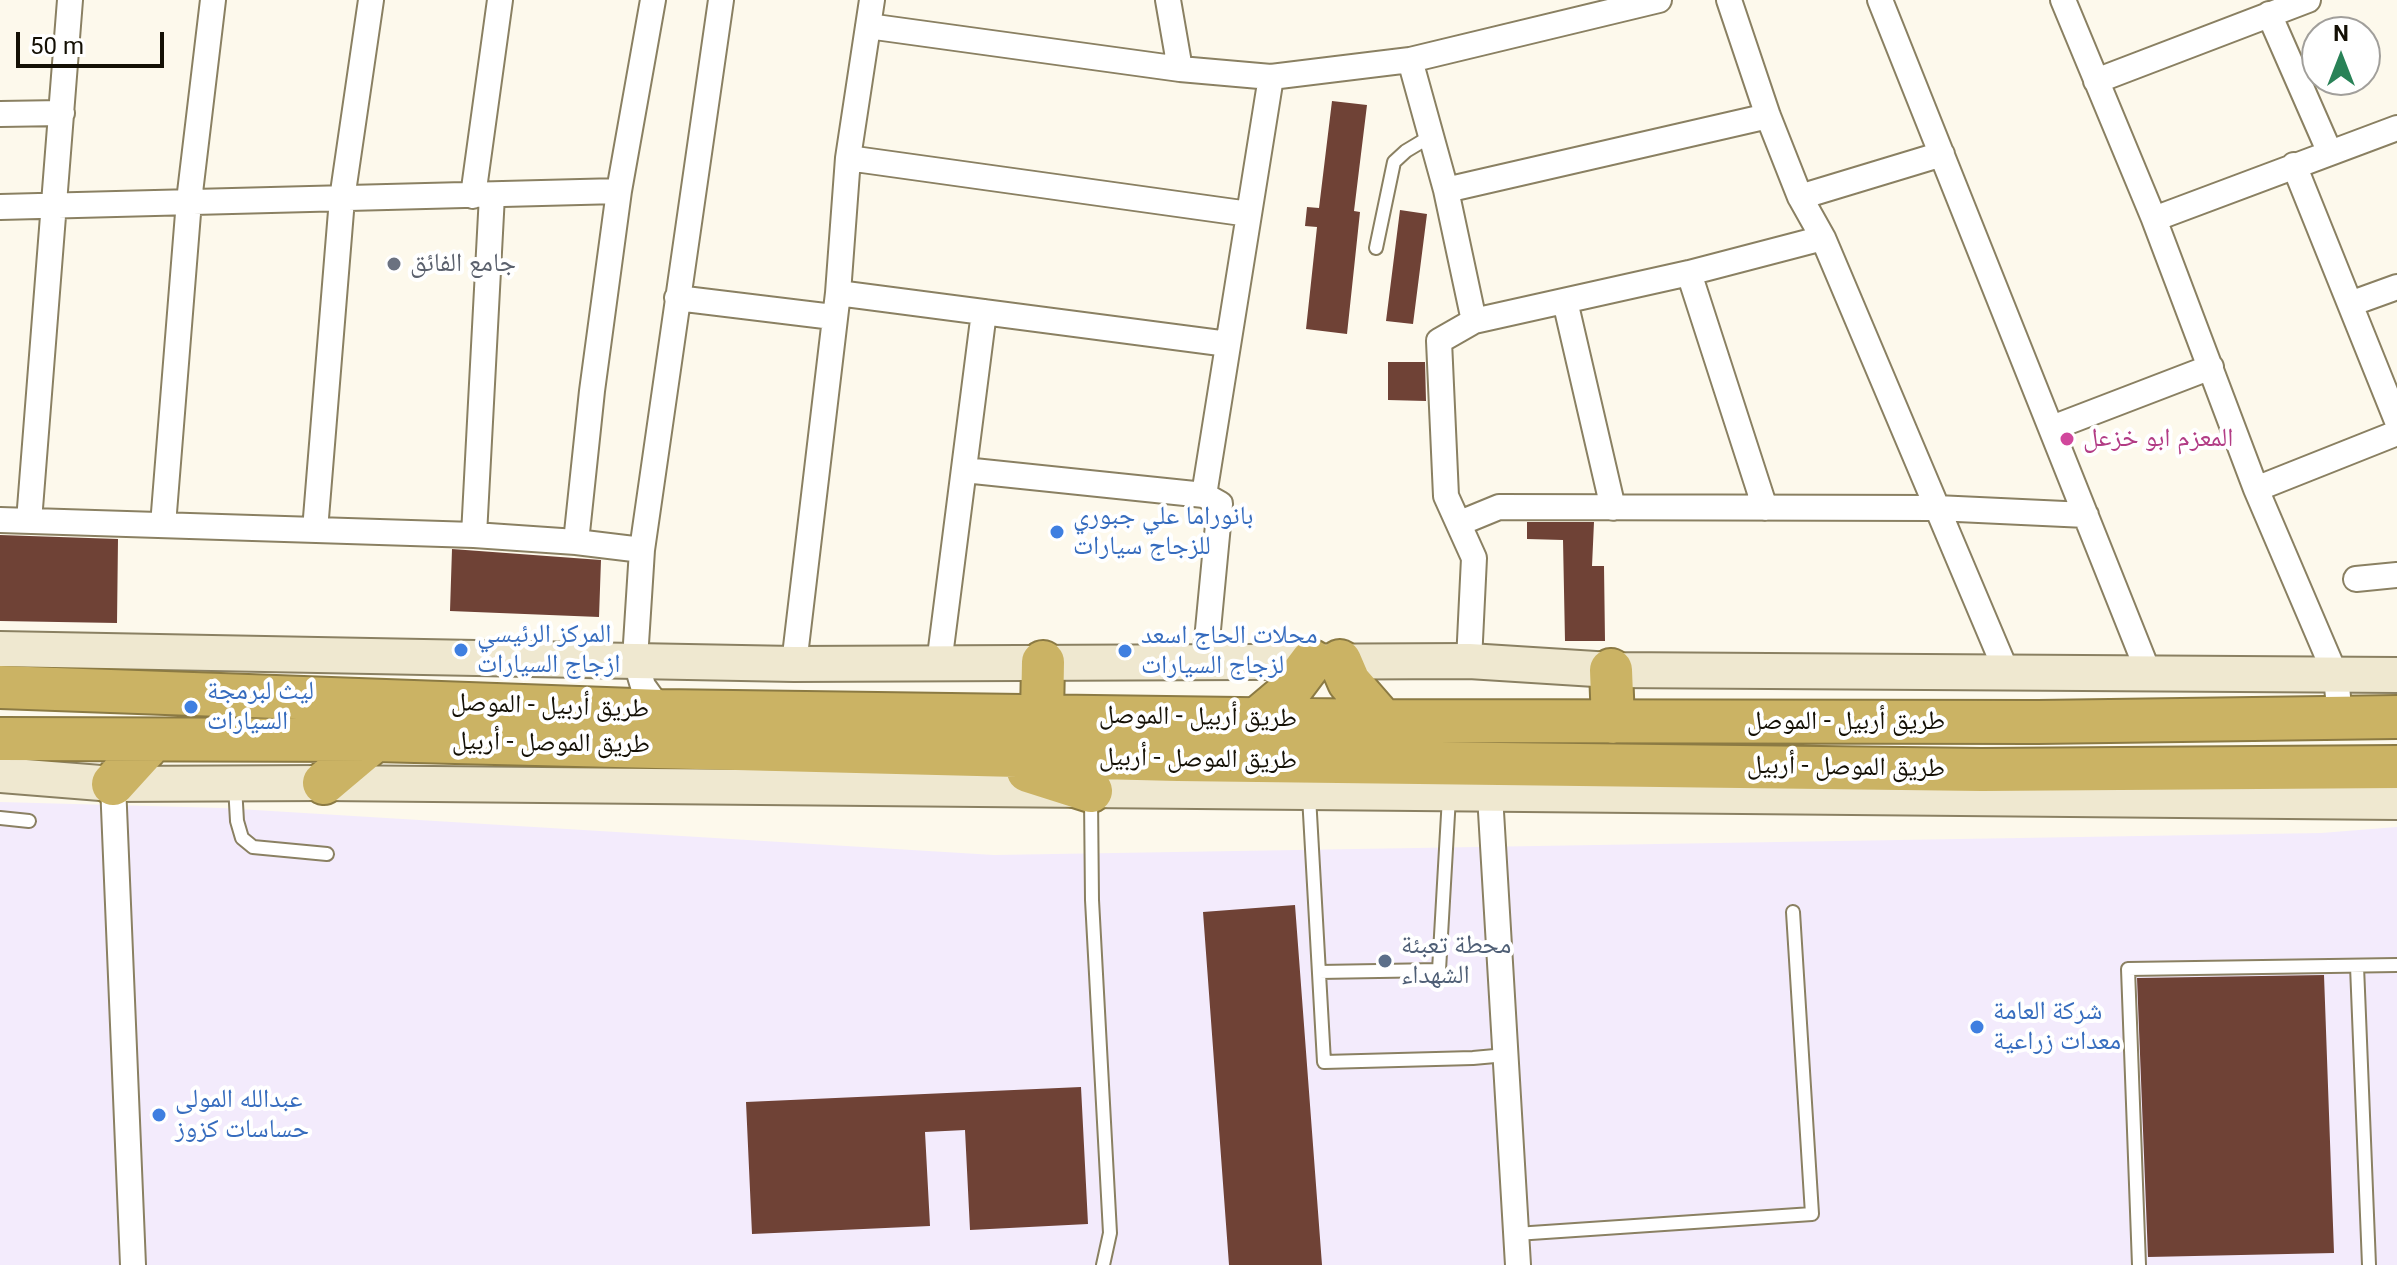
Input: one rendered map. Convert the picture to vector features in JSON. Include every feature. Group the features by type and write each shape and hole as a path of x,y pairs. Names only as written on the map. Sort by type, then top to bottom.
{"highway":[{"path":"1257,719 1326,661 1383,721"},
{"path":"1042,716 1043,662"},
{"path":"1611,670 1613,722"},
{"name":"طريق أربيل - الموصل","path":"0,687 661,728 1042,716 1613,722 2038,722 2397,717"},
{"name":"طريق الموصل - أربيل","path":"0,739 375,740 661,728 985,757 1796,782 1982,770 2303,785 2397,767"},
{"path":"113,784 153,740"},
{"path":"324,783 375,740"},
{"path":"985,757 1091,791"}],"main road":[{"path":"0,649 794,664 1469,661 1611,670 2397,675"},
{"path":"0,775 113,784 324,783 1490,795 1796,782"},
{"path":"2303,785 2397,802"}],"street":[{"path":"29,521 70,0"},
{"path":"163,525 189,201 213,0"},
{"path":"315,530 342,199 371,0"},
{"path":"474,535 482,195 500,0"},
{"path":"576,542 592,391 619,191 653,0"},
{"path":"661,728 635,659 642,550 721,0"},
{"path":"794,664 836,305 848,158 872,0"},
{"path":"1168,0 1180,69"},
{"path":"868,26 1180,69 1271,77 1410,60 1659,0"},
{"path":"1729,0 1768,116 1800,197 1823,238 2007,673"},
{"path":"1880,0 2149,674"},
{"path":"2063,0 2154,219 2256,489 2336,676 2340,718"},
{"path":"2096,81 2308,0"},
{"path":"2269,14 2330,153"},
{"path":"1410,60 1446,190 1474,321"},
{"path":"1204,495 1271,77"},
{"path":"0,114 62,113"},
{"path":"1446,190 1768,116"},
{"path":"2154,219 2397,128"},
{"path":"1800,197 1942,154"},
{"path":"848,158 1249,214"},
{"path":"2294,165 2397,421"},
{"path":"0,207 619,191"},
{"path":"1469,661 1474,558 1446,496 1439,341 1474,321 1689,273 1823,238"},
{"path":"1689,273 1765,508"},
{"path":"2350,304 2397,287"},
{"path":"677,298 984,312 1228,344"},
{"path":"1565,301 1613,508"},
{"path":"939,664 984,312"},
{"path":"2052,428 2211,367"},
{"path":"2256,489 2397,433"},
{"path":"964,470 1204,495 1220,504 1205,661"},
{"path":"1460,523 1499,507 1936,508 2086,515"},
{"path":"0,520 474,535 642,550"},
{"path":"2356,579 2397,575"},
{"path":"113,784 133,1265"},
{"path":"1490,795 1518,1265"}],"lane":[{"path":"1376,248 1394,162 1431,136"},
{"path":"235,783 237,821 242,838 253,847 327,854"},
{"path":"1091,791 1092,900 1110,1233 1103,1265"},
{"path":"1309,793 1324,1062 1506,1055"},
{"path":"1319,972 1439,970 1449,794"},
{"path":"0,818 29,821"},
{"path":"1516,1234 1812,1214 1793,912"},
{"path":"2139,1265 2128,969 2397,965"},
{"path":"2357,966 2369,1265"}],"shaded area":[{"path":"0,802 222,808 994,855 2321,833 2397,827 2397,1265 0,1265"}],"building":[{"path":"1332,101 1367,105 1354,211 1360,212 1347,334 1306,329 1317,227 1305,226 1307,207 1319,208"},
{"path":"1400,210 1427,214 1413,324 1386,321"},
{"path":"1388,362 1425,362 1426,401 1388,400"},
{"path":"1527,522 1594,522 1592,566 1604,566 1605,641 1565,641 1563,540 1527,539"},
{"path":"0,535 118,539 117,623 0,621"},
{"path":"452,549 601,560 599,617 450,611"},
{"path":"1295,905 1322,1265 1229,1265 1203,912"},
{"path":"2324,975 2334,1253 2148,1257 2137,978"},
{"path":"1081,1087 1088,1224 970,1230 965,1130 925,1132 930,1226 752,1234 746,1102"}],"place":[{"name":"جامع الفائق","path":"394,264"},
{"name":"المعزم ابو خزعل","path":"2067,439"},
{"name":"بانوراما علي جبوري للزجاج سيارات","path":"1057,532"},
{"name":"المركز الرئيسي ازجاج السيارات","path":"461,650"},
{"name":"محلات الحاج اسعد لزجاج السيارات","path":"1125,651"},
{"name":"ليث لبرمجة السيارات","path":"191,707"},
{"name":"محطة تعبئة الشهداء","path":"1385,961"},
{"name":"شركة العامة معدات زراعية","path":"1977,1027"},
{"name":"عبدالله المولى حساسات كزوز","path":"159,1115"}]}
